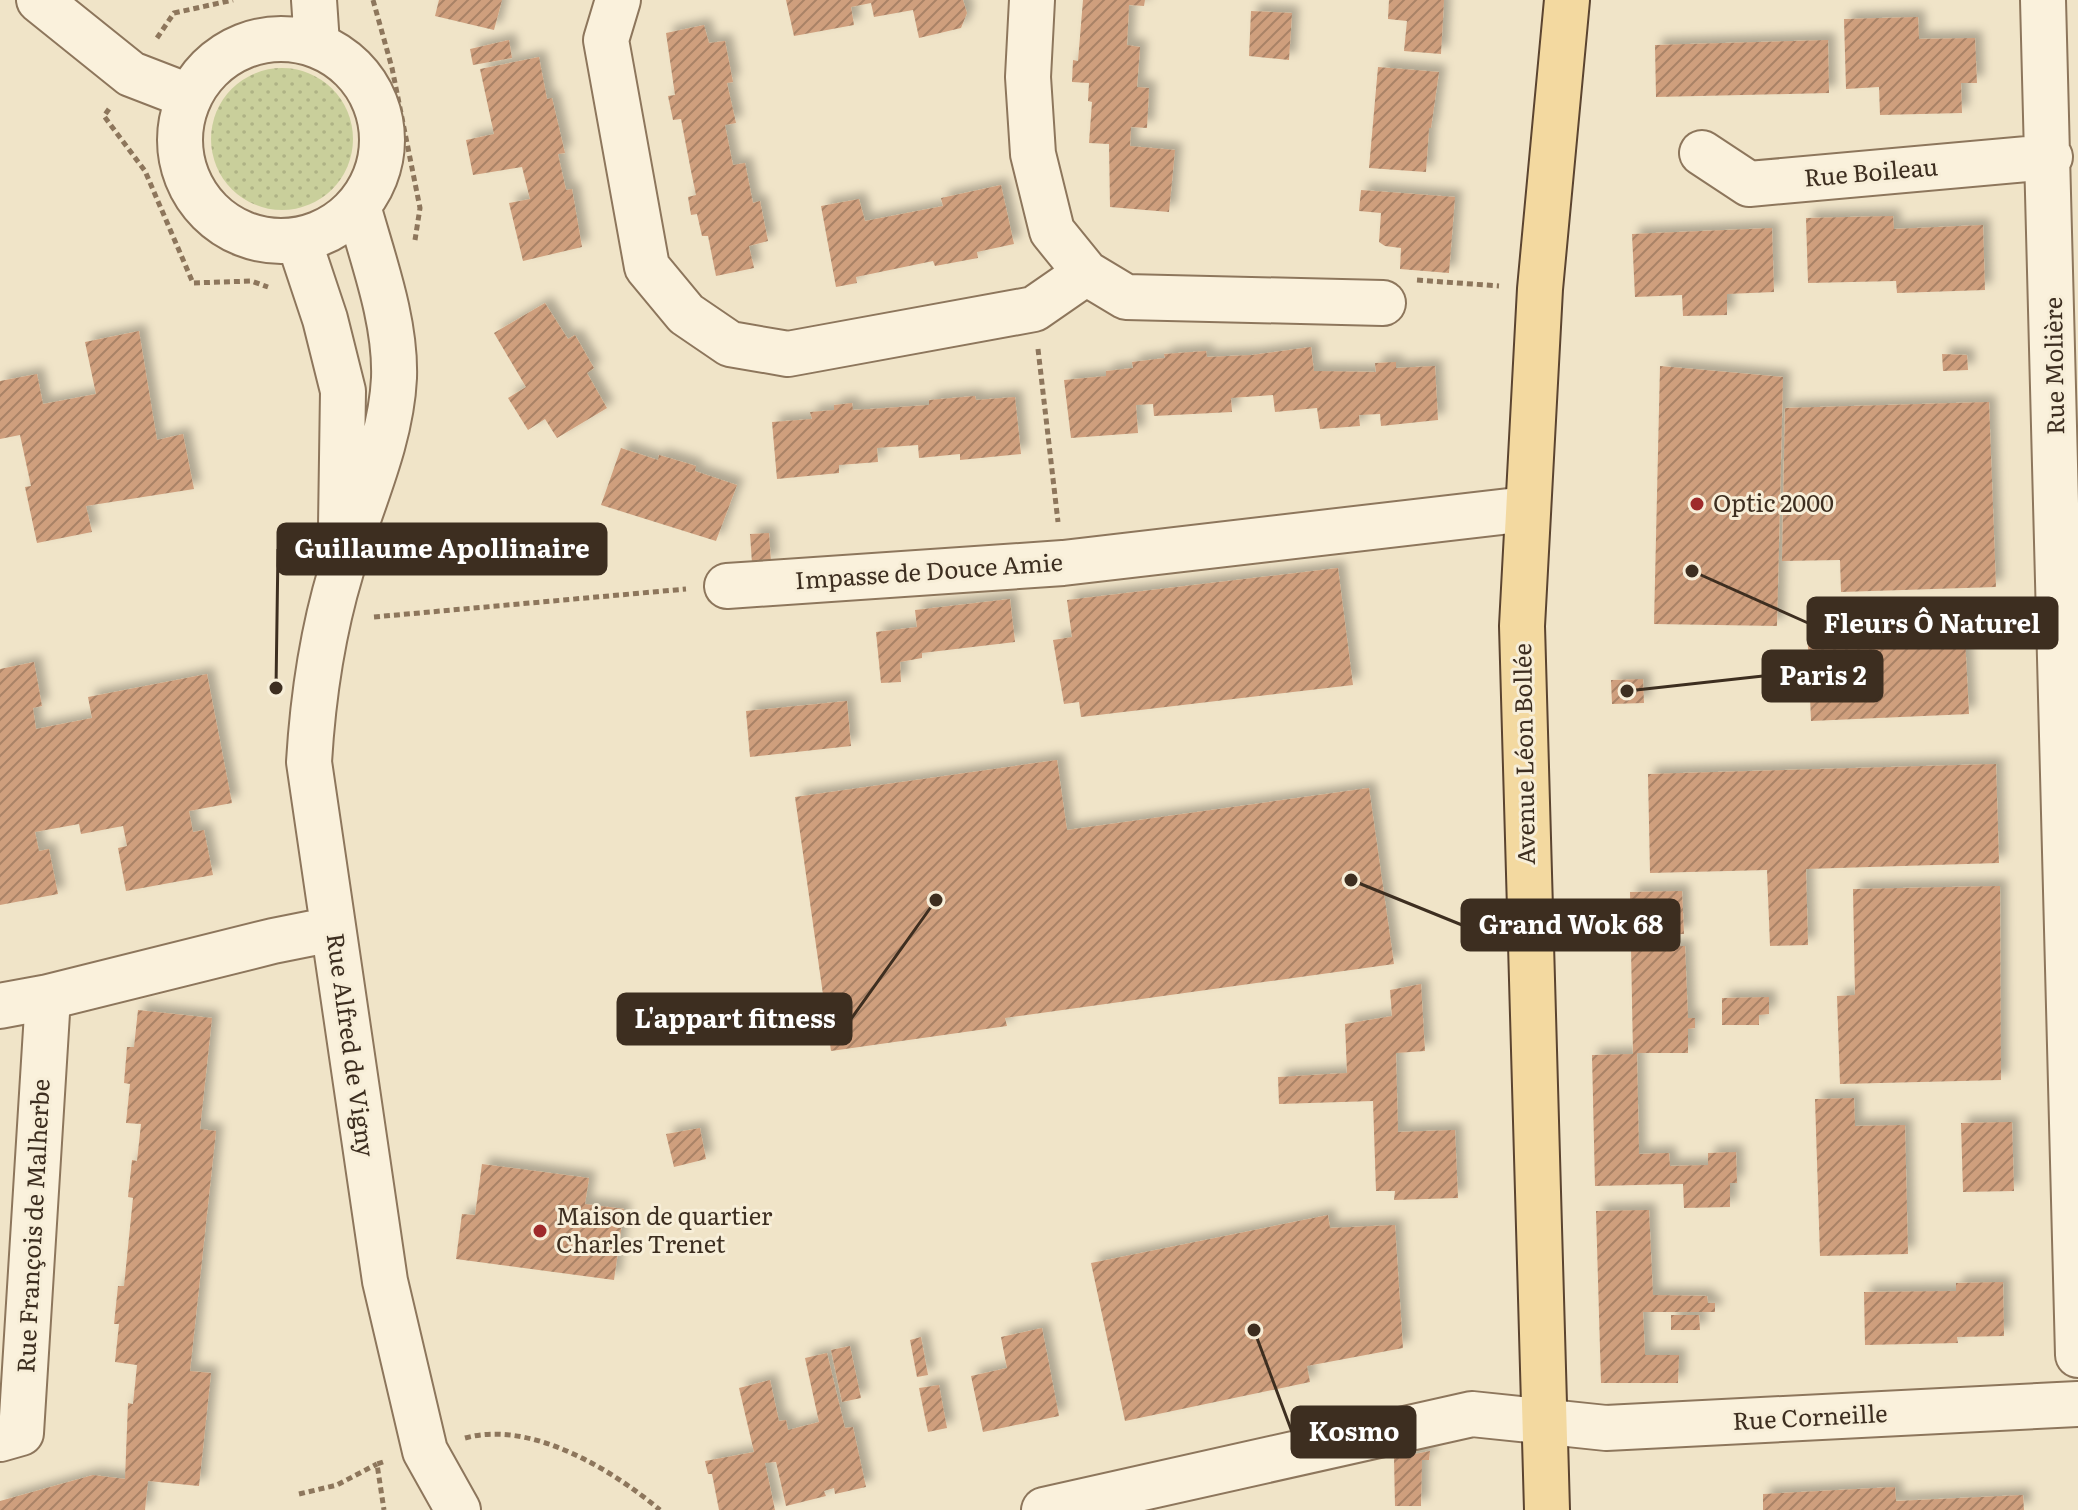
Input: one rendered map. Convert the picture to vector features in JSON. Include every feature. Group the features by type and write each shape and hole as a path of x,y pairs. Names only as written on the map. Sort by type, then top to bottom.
{"main road":[{"name":"Avenue Léon Bollée","path":"1547,1510 1522,684 1526,509 1540,289 1567,0"}],"street":[{"path":"39,0 131,74 188,96"},
{"path":"314,0 317,44"},
{"path":"618,0 606,40 647,267 686,314 730,344 788,354 1034,309 1086,273"},
{"path":"1032,0 1028,77 1033,154 1052,231 1086,273 1126,297 1383,303"},
{"name":"Rue Molière","path":"2043,0 2050,157 2078,1355"},
{"path":"281,37 317,44 343,59 367,86 380,119 379,166 358,206 331,229 299,241 267,241 245,234 206,210 182,165 179,130 188,96 214,62 245,44 281,37"},
{"name":"Rue Boileau","path":"1702,153 1749,184 2050,157"},
{"name":"Rue Alfred de Vigny","path":"358,206 385,303 394,378 378,459 340,572 313,688 309,762 385,1281 425,1451 458,1510"},
{"name":"Rue Alfred de Vigny","path":"299,241 325,319 343,391 340,572"},
{"name":"Impasse de Douce Amie","path":"727,586 1063,563 1526,509"},
{"path":"0,1006 333,929"},
{"name":"Rue François de Malherbe","path":"0,1439 21,1433 48,997"},
{"name":"Rue Corneille","path":"1044,1510 1157,1496 1472,1414 1606,1428 2078,1404"}],"path":[{"path":"131,74 174,13 233,0"},
{"path":"1383,303 1391,278 1540,289"},
{"path":"1034,309 1063,563"},
{"path":"330,616 389,617 727,586"},
{"path":"469,1436 491,1433 550,1446 620,1480 660,1510"},
{"path":"299,1494 337,1485 377,1464"}],"green space":[{"path":"282,68 309,73 332,89 348,112 353,139 348,166 332,189 309,205 282,210 255,205 232,189 216,166 211,139 216,112 232,89 255,73"}],"building":[{"path":"439,0 502,0 494,30 435,16"},
{"path":"786,0 963,0 967,13 961,28 919,38 913,10 874,17 871,3 851,7 854,25 794,36"},
{"path":"1083,0 1145,0 1144,6 1129,5 1127,45 1140,47 1137,87 1149,88 1147,128 1131,127 1130,146 1175,150 1169,212 1110,207 1109,144 1089,143 1092,102 1088,101 1089,83 1072,82 1073,60 1078,61"},
{"path":"1389,0 1444,0 1441,54 1404,51 1407,21 1388,19"},
{"path":"1251,11 1292,13 1289,60 1249,56"},
{"path":"1918,17 1919,39 1975,38 1977,83 1961,83 1962,113 1880,115 1879,87 1846,89 1844,19"},
{"path":"704,25 709,43 725,41 733,82 727,83 736,123 725,125 733,165 745,163 753,203 760,201 768,241 749,246 754,268 716,276 708,236 702,236 697,214 691,215 688,197 696,195 681,119 673,120 668,96 675,95 666,33"},
{"path":"509,40 512,58 473,65 470,49"},
{"path":"1828,40 1829,93 1656,97 1655,45"},
{"path":"539,57 547,99 552,98 565,153 558,154 566,190 572,189 582,247 523,261 509,203 530,199 522,167 473,175 466,140 494,134 480,69"},
{"path":"1378,67 1439,72 1429,128 1426,172 1369,168"},
{"path":"1001,185 1014,244 977,252 978,258 935,266 933,261 856,277 857,283 836,287 821,206 859,199 865,221 943,206 941,198"},
{"path":"1361,190 1455,197 1449,273 1400,269 1401,248 1379,242 1381,213 1359,211"},
{"path":"1893,216 1894,229 1983,225 1985,290 1897,293 1896,281 1808,283 1806,218"},
{"path":"1772,228 1774,292 1727,294 1727,315 1683,316 1682,295 1635,297 1632,234"},
{"path":"545,303 568,339 575,335 594,368 587,373 607,408 557,438 545,419 528,430 508,398 526,387 494,333"},
{"path":"139,331 157,440 183,434 194,489 86,506 92,532 37,543 25,487 31,486 20,435 0,439 0,381 37,374 43,404 96,394 85,342"},
{"path":"1311,347 1314,371 1376,372 1375,363 1396,362 1396,368 1435,366 1438,420 1381,426 1380,414 1359,415 1360,426 1320,429 1317,408 1275,412 1273,395 1231,398 1232,412 1154,416 1153,404 1136,405 1138,433 1071,438 1064,380 1106,376 1106,371 1133,368 1132,362 1165,358 1164,354 1206,351 1207,357 1252,355"},
{"path":"1942,354 1967,355 1968,370 1943,371"},
{"path":"1660,366 1783,377 1777,626 1654,624"},
{"path":"975,396 976,400 1015,397 1021,454 960,460 960,454 919,458 918,445 877,448 878,462 839,465 839,473 777,479 772,422 812,419 810,412 834,410 834,405 852,403 853,410 870,409 929,405 929,400"},
{"path":"1989,402 1996,587 1841,592 1840,560 1782,561 1785,408"},
{"path":"621,448 658,460 659,455 696,466 695,471 737,485 716,541 601,505"},
{"path":"769,533 771,562 752,563 750,534"},
{"path":"1338,568 1353,685 1081,717 1079,702 1064,704 1053,640 1072,637 1067,600"},
{"path":"1010,599 1015,642 922,653 922,658 900,662 901,682 881,683 876,632 917,627 915,610"},
{"path":"1964,618 1969,714 1811,721 1807,624"},
{"path":"34,662 42,706 33,708 36,729 92,718 88,697 207,674 232,803 189,811 193,832 204,830 213,875 126,891 118,848 127,846 123,826 81,834 79,824 35,832 39,851 49,849 58,894 0,905 0,669"},
{"path":"1643,679 1644,703 1612,704 1611,680"},
{"path":"847,701 851,746 750,757 746,711"},
{"path":"1057,760 1067,830 1369,788 1394,964 1005,1018 1007,1026 831,1051 795,797"},
{"path":"1996,764 1999,863 1806,869 1808,945 1770,946 1767,870 1650,873 1648,774"},
{"path":"2000,886 2001,1080 1840,1084 1837,996 1855,995 1853,889"},
{"path":"1682,891 1684,934 1631,936 1630,892"},
{"path":"1685,946 1688,1018 1695,1018 1695,1028 1688,1029 1688,1053 1637,1053 1639,1154 1669,1153 1670,1166 1708,1165 1708,1153 1736,1152 1737,1183 1730,1183 1730,1207 1684,1208 1683,1184 1595,1186 1592,1055 1633,1054 1631,948"},
{"path":"1421,984 1425,1051 1396,1053 1398,1132 1455,1130 1458,1198 1394,1200 1395,1191 1376,1191 1373,1101 1279,1104 1278,1077 1347,1073 1345,1024 1392,1016 1390,990"},
{"path":"1769,997 1769,1014 1759,1015 1759,1025 1722,1025 1722,998"},
{"path":"138,1010 212,1018 200,1129 216,1131 190,1371 211,1373 199,1486 148,1481 145,1510 0,1510 0,1501 93,1475 125,1479 128,1403 133,1404 137,1365 115,1362 119,1324 114,1324 118,1286 124,1286 133,1198 128,1197 132,1160 137,1161 141,1124 126,1123 130,1084 124,1083 127,1047 134,1047"},
{"path":"1854,1098 1855,1126 1905,1125 1908,1254 1820,1256 1815,1099"},
{"path":"2012,1122 2014,1191 1963,1192 1961,1123"},
{"path":"700,1128 706,1159 674,1167 666,1134"},
{"name":"Maison de quartier Charles Trenet","path":"482,1164 589,1178 585,1204 624,1209 614,1280 456,1259 462,1214 475,1215"},
{"path":"1649,1210 1653,1295 1707,1296 1708,1303 1715,1303 1715,1312 1643,1312 1645,1355 1679,1355 1678,1383 1601,1383 1596,1211"},
{"path":"1328,1215 1330,1228 1395,1225 1403,1348 1307,1366 1310,1382 1125,1421 1091,1263"},
{"path":"2003,1282 2004,1336 1957,1337 1958,1343 1865,1345 1864,1292 1956,1291 1956,1283"},
{"path":"1671,1315 1699,1315 1700,1330 1671,1330"},
{"path":"1042,1328 1059,1416 983,1432 971,1376 1007,1368 1001,1337"},
{"path":"921,1337 928,1375 917,1377 910,1340"},
{"path":"850,1346 861,1398 842,1402 831,1350"},
{"path":"827,1353 845,1428 853,1427 866,1487 835,1494 834,1488 824,1491 826,1496 786,1506 776,1462 765,1463 775,1510 719,1510 712,1474 708,1474 705,1461 754,1452 739,1388 770,1380 779,1421 786,1420 788,1430 819,1422 805,1358"},
{"path":"939,1385 947,1428 928,1432 919,1388"},
{"path":"1430,1451 1429,1460 1422,1460 1421,1506 1395,1506 1394,1458"},
{"path":"1895,1487 1896,1501 2023,1495 2024,1510 1763,1510 1763,1494"}],"place":[{"name":"Optic 2000","path":"1697,504"},
{"name":"Fleurs Ô Naturel","path":"1692,571"},
{"name":"Guillaume Apollinaire","path":"276,688"},
{"name":"Paris 2","path":"1627,691"},
{"name":"Grand Wok 68","path":"1351,880"},
{"name":"L'appart fitness","path":"936,900"},
{"name":"Maison de quartier Charles Trenet","path":"540,1231"},
{"name":"Kosmo","path":"1254,1330"}]}
